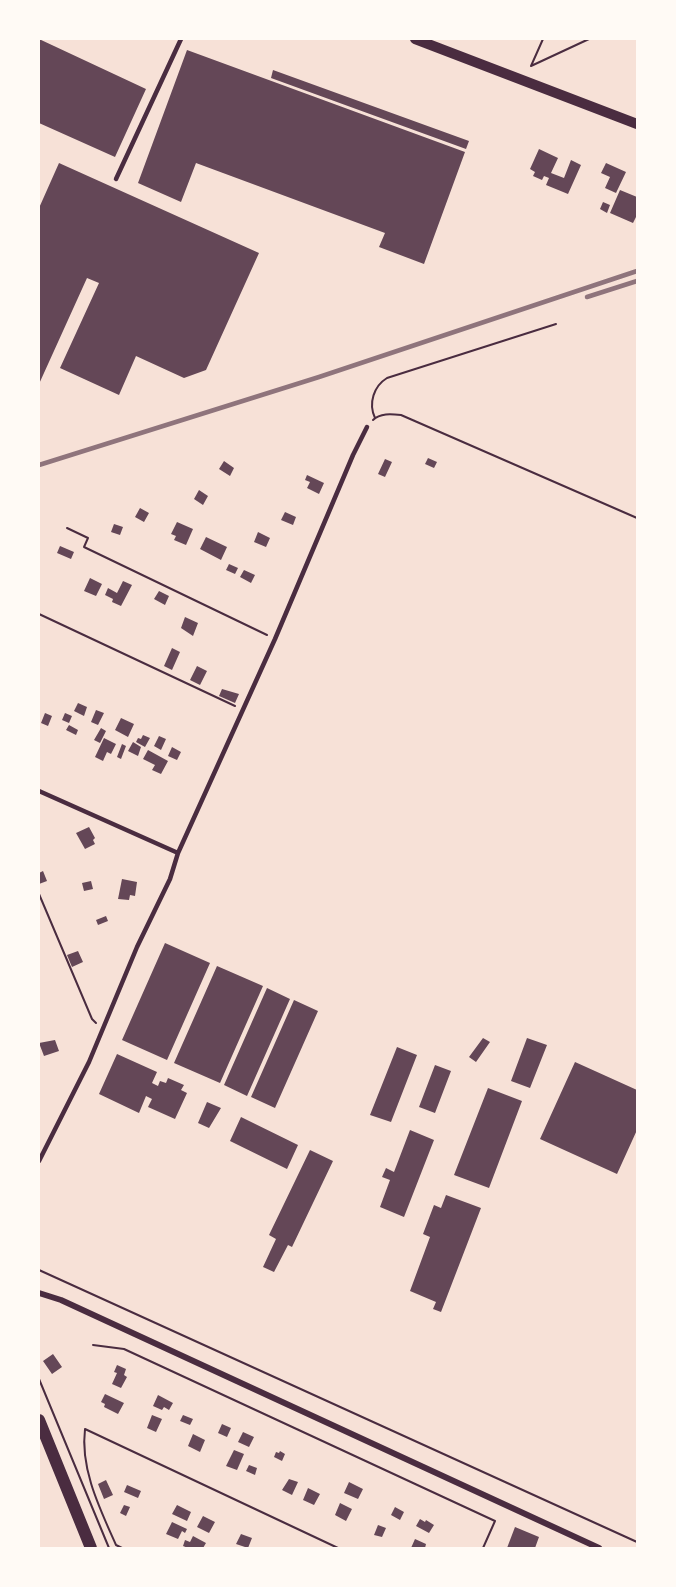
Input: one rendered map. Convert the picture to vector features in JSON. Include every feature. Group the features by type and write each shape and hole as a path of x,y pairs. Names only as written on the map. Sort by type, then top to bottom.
{"main road":[{"path":"39,1420 91,1548"}],"street":[{"path":"415,39 637,124"},
{"path":"39,1293 61,1300 599,1548"}],"lane":[{"path":"116,179 182,39"},
{"path":"39,1161 89,1062 137,947 170,879 178,853 275,639 367,427"},
{"path":"39,791 178,853"}],"path":[{"path":"543,39 531,66 589,39"},
{"path":"375,417 373,413 374,392 379,383 387,378 556,324"},
{"path":"367,427 375,417 388,414 401,415 637,518"},
{"path":"67,528 88,538 84,547 275,639"},
{"path":"39,614 243,709"},
{"path":"39,894 92,1019 102,1029"},
{"path":"39,1270 637,1542"},
{"path":"93,1345 124,1349 495,1521 483,1548"},
{"path":"39,1378 109,1548"},
{"path":"122,1548 116,1545 97,1501 83,1446 85,1429 338,1548"}],"building":[{"path":"39,39 146,89 115,157 39,123"},
{"path":"187,50 465,152 424,264 379,247 385,233 196,163 181,202 138,183"},
{"path":"273,70 469,141 466,149 271,78"},
{"path":"539,149 558,158 551,173 564,178 571,160 581,165 568,194 546,185 549,178 544,176 542,180 533,176 535,172 530,169"},
{"path":"59,163 259,253 206,370 184,378 136,356 119,395 60,368 99,283 87,278 39,384 39,208"},
{"path":"606,163 626,172 616,193 605,188 610,177 601,173"},
{"path":"620,190 637,197 637,215 633,223 610,213"},
{"path":"603,202 610,205 607,213 600,209"},
{"path":"428,458 437,462 434,468 425,464"},
{"path":"385,459 392,462 385,477 378,474"},
{"path":"224,461 234,468 230,476 219,469"},
{"path":"307,475 324,483 319,494 307,488 310,482 305,480"},
{"path":"199,490 208,496 203,505 194,499"},
{"path":"140,508 149,513 144,522 135,517"},
{"path":"285,512 296,517 293,525 281,520"},
{"path":"177,522 193,529 186,545 174,540 176,536 171,534"},
{"path":"114,524 123,527 120,535 111,532"},
{"path":"258,532 270,538 266,547 254,542"},
{"path":"206,537 227,547 221,560 200,549"},
{"path":"60,546 74,552 71,559 57,553"},
{"path":"229,564 238,568 235,574 226,570"},
{"path":"244,570 255,575 251,583 240,577"},
{"path":"90,578 102,584 96,596 84,591"},
{"path":"123,581 132,585 121,606 112,602 113,599 105,595 108,588 117,593"},
{"path":"159,591 169,596 165,605 154,599"},
{"path":"185,617 198,623 193,636 181,628"},
{"path":"172,648 180,652 172,670 164,666"},
{"path":"197,666 207,671 200,685 190,680"},
{"path":"222,689 239,694 235,703 219,696"},
{"path":"78,703 87,707 84,716 74,711"},
{"path":"96,710 104,713 98,725 91,722"},
{"path":"45,713 52,716 48,726 41,723"},
{"path":"65,713 72,716 69,723 62,720"},
{"path":"121,718 134,724 128,737 115,730"},
{"path":"69,725 78,730 76,735 66,730"},
{"path":"101,728 106,731 100,743 94,740"},
{"path":"143,735 150,738 145,747 136,742"},
{"path":"159,736 166,739 161,750 154,746"},
{"path":"104,738 116,744 111,754 107,752 103,761 95,757"},
{"path":"133,742 141,747 138,756 128,751"},
{"path":"122,744 126,746 121,759 117,757"},
{"path":"172,747 181,752 177,760 168,756"},
{"path":"148,750 168,761 161,774 152,770 155,765 143,759"},
{"path":"89,827 95,838 93,840 95,844 85,849 76,833"},
{"path":"43,871 47,881 39,884 39,873"},
{"path":"122,879 137,882 135,896 130,895 129,900 118,899"},
{"path":"91,881 93,889 84,891 82,883"},
{"path":"106,916 108,921 98,925 96,920"},
{"path":"165,943 210,963 167,1060 122,1040"},
{"path":"78,951 83,962 72,967 67,955"},
{"path":"217,966 263,986 220,1083 174,1063"},
{"path":"267,988 290,999 247,1096 224,1085"},
{"path":"294,1000 318,1011 275,1108 251,1097"},
{"path":"483,1038 490,1042 476,1062 469,1057"},
{"path":"527,1038 547,1045 530,1088 511,1081"},
{"path":"55,1040 59,1051 44,1056 39,1043"},
{"path":"397,1047 417,1055 391,1122 370,1115"},
{"path":"117,1054 157,1072 152,1083 158,1086 160,1081 166,1083 168,1078 184,1085 181,1090 187,1093 175,1119 148,1107 152,1099 146,1096 139,1113 99,1094"},
{"path":"575,1062 637,1090 637,1130 617,1174 540,1139"},
{"path":"435,1065 451,1071 435,1113 419,1107"},
{"path":"488,1088 522,1101 489,1188 454,1175"},
{"path":"207,1102 221,1108 209,1128 198,1123"},
{"path":"241,1117 298,1145 287,1169 230,1141"},
{"path":"410,1130 434,1140 404,1217 380,1207 390,1180 382,1177 386,1168 394,1172"},
{"path":"310,1150 333,1161 292,1247 288,1245 274,1272 263,1267 276,1239 269,1235"},
{"path":"446,1195 481,1208 441,1312 433,1309 436,1302 410,1291 430,1237 423,1234 434,1205 441,1208"},
{"path":"53,1354 62,1367 52,1374 43,1361"},
{"path":"117,1365 126,1369 124,1375 127,1377 121,1388 112,1384 117,1373 114,1372"},
{"path":"105,1394 124,1403 118,1414 104,1407 105,1404 101,1402"},
{"path":"158,1395 173,1403 169,1410 153,1406"},
{"path":"152,1415 162,1419 156,1432 147,1428"},
{"path":"183,1415 193,1419 190,1425 180,1421"},
{"path":"222,1424 231,1428 227,1437 218,1433"},
{"path":"243,1432 254,1437 249,1447 238,1442"},
{"path":"193,1434 205,1440 200,1452 188,1446"},
{"path":"234,1450 244,1454 237,1470 226,1466"},
{"path":"280,1451 285,1454 282,1461 274,1457 276,1452"},
{"path":"249,1465 257,1468 255,1475 246,1471"},
{"path":"289,1479 298,1482 292,1495 282,1490"},
{"path":"106,1480 113,1495 104,1499 98,1484"},
{"path":"349,1482 363,1489 358,1499 344,1493"},
{"path":"127,1485 141,1491 138,1498 124,1492"},
{"path":"308,1488 320,1494 314,1505 303,1500"},
{"path":"340,1503 352,1509 346,1521 335,1515"},
{"path":"124,1505 130,1507 126,1516 120,1513"},
{"path":"177,1505 191,1512 187,1521 172,1514"},
{"path":"395,1507 404,1512 400,1520 391,1515"},
{"path":"203,1516 215,1522 209,1533 197,1527"},
{"path":"420,1519 434,1525 429,1533 416,1526"},
{"path":"172,1522 187,1529 185,1533 182,1531 178,1539 166,1534"},
{"path":"378,1525 386,1528 382,1537 374,1535"},
{"path":"515,1527 539,1537 535,1548 507,1548"},
{"path":"241,1534 252,1538 248,1548 236,1544"},
{"path":"193,1536 206,1543 203,1548 183,1546 185,1540 190,1542"},
{"path":"415,1539 426,1544 425,1548 411,1548"}],"railway":[{"path":"39,465 319,377 637,271"},
{"path":"587,297 637,281"}]}
